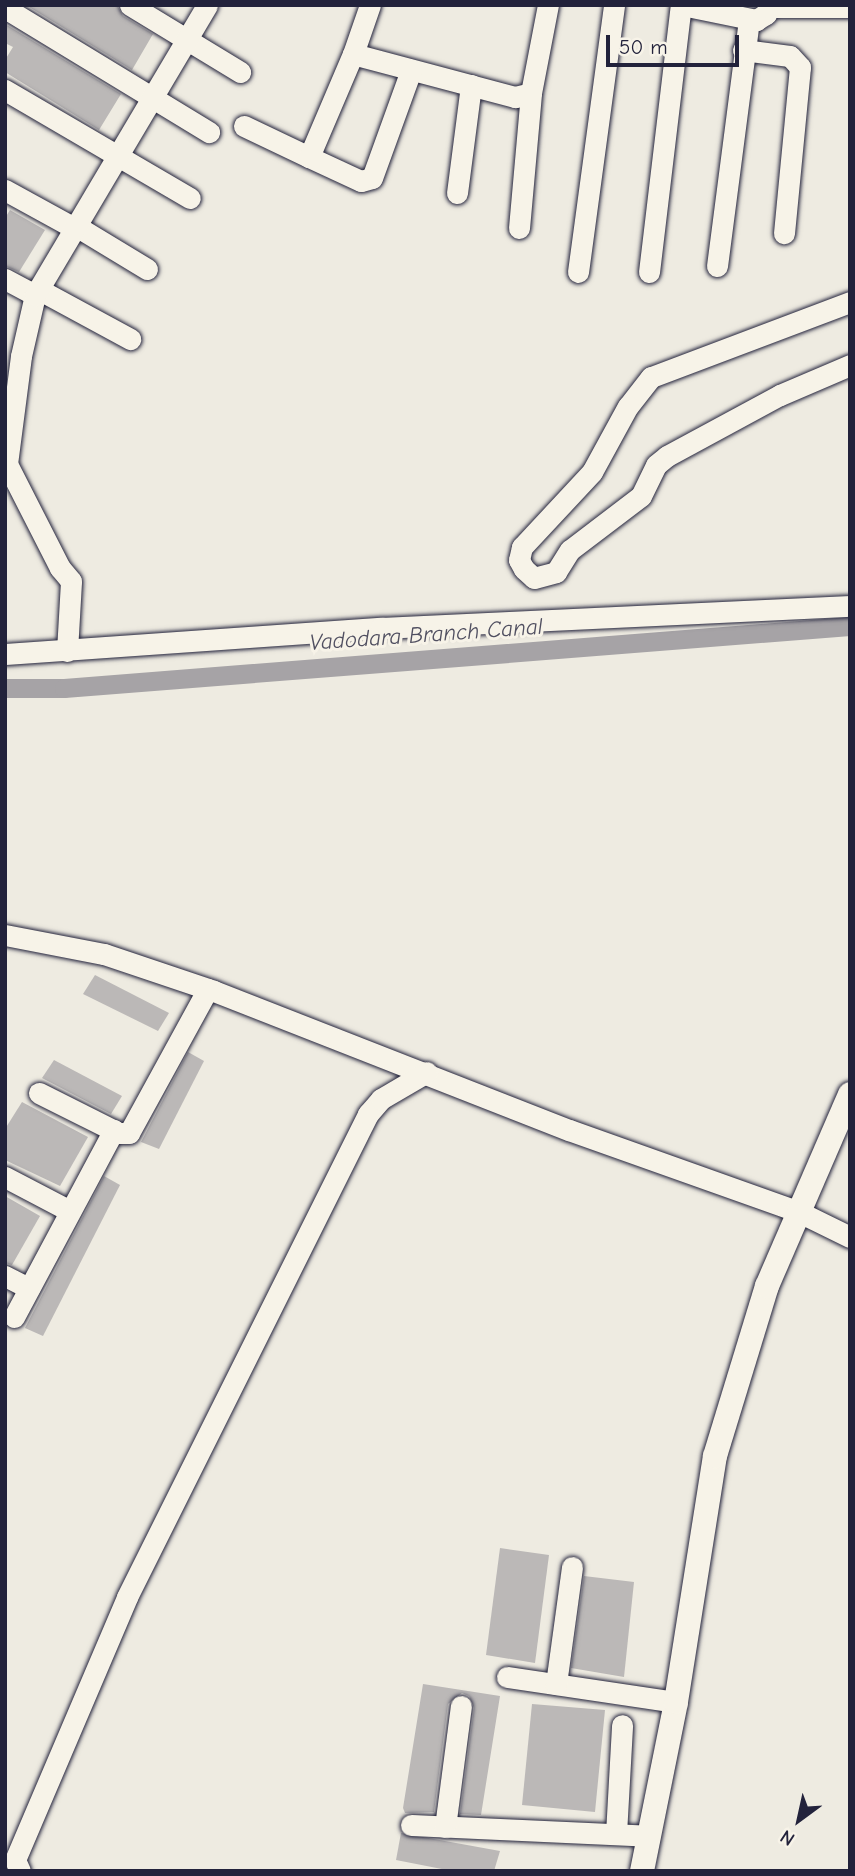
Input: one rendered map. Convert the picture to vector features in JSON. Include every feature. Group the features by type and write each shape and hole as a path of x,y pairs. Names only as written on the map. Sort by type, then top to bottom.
{"street":[{"path":"130,5 240,72"},
{"path":"67,651 67,615 71,583 6,465 11,376 36,292 207,5"},
{"path":"309,157 353,54 370,5"},
{"path":"519,228 531,93 548,5"},
{"path":"578,272 614,5"},
{"path":"649,272 682,5 749,19 762,19 769,6 850,7"},
{"path":"5,8 209,132"},
{"path":"717,266 749,19"},
{"path":"743,50 790,56 800,67 784,233"},
{"path":"353,54 515,97 531,93"},
{"path":"244,126 360,181 372,178 411,70"},
{"path":"457,193 471,85"},
{"path":"5,90 119,154 190,198"},
{"path":"5,190 147,269"},
{"path":"5,279 130,339"},
{"path":"850,302 651,377 628,406 592,472 522,547 519,560 524,569 534,578 556,572 570,550 641,496 656,465 667,456 780,395 850,365"},
{"path":"5,654 380,628 850,606"},
{"path":"5,935 104,954 208,989 427,1072 569,1130 797,1211 850,1237"},
{"path":"39,1093 114,1130 129,1133 208,989"},
{"path":"19,1871 15,1860 127,1597 368,1114 381,1099 427,1072"},
{"path":"642,1871 676,1702 715,1456 767,1286 797,1211 850,1094"},
{"path":"14,1317 114,1130"},
{"path":"5,1177 70,1211"},
{"path":"5,1276 29,1288"},
{"path":"556,1684 572,1567"},
{"path":"508,1677 676,1702"},
{"path":"445,1827 461,1706"},
{"path":"616,1834 622,1725"},
{"path":"411,1825 649,1836"}],"building":[{"path":"26,5 117,5 123,16 153,34 132,70"},
{"path":"5,24 121,94 99,130 5,72 5,60 13,47 5,43"},
{"path":"10,210 45,230 19,272 5,266 5,218"},
{"path":"95,975 169,1013 158,1031 83,994"},
{"path":"188,1052 204,1061 159,1149 141,1142"},
{"path":"54,1060 122,1096 111,1114 42,1078"},
{"path":"22,1102 88,1137 60,1186 5,1160 5,1129"},
{"path":"104,1176 120,1185 43,1336 25,1328"},
{"path":"5,1196 40,1216 12,1265 5,1263"},
{"path":"500,1548 549,1555 535,1663 486,1655"},
{"path":"584,1576 634,1582 624,1677 571,1668"},
{"path":"423,1684 500,1696 481,1815 460,1814 474,1708 469,1696 462,1693 448,1704 434,1812 405,1813 403,1808"},
{"path":"532,1704 605,1710 595,1812 522,1805"},
{"path":"401,1833 500,1851 494,1871 452,1871 396,1860"}],"waterway":[{"name":"Vadodara Branch Canal","path":"5,688 64,688 850,626"}]}
